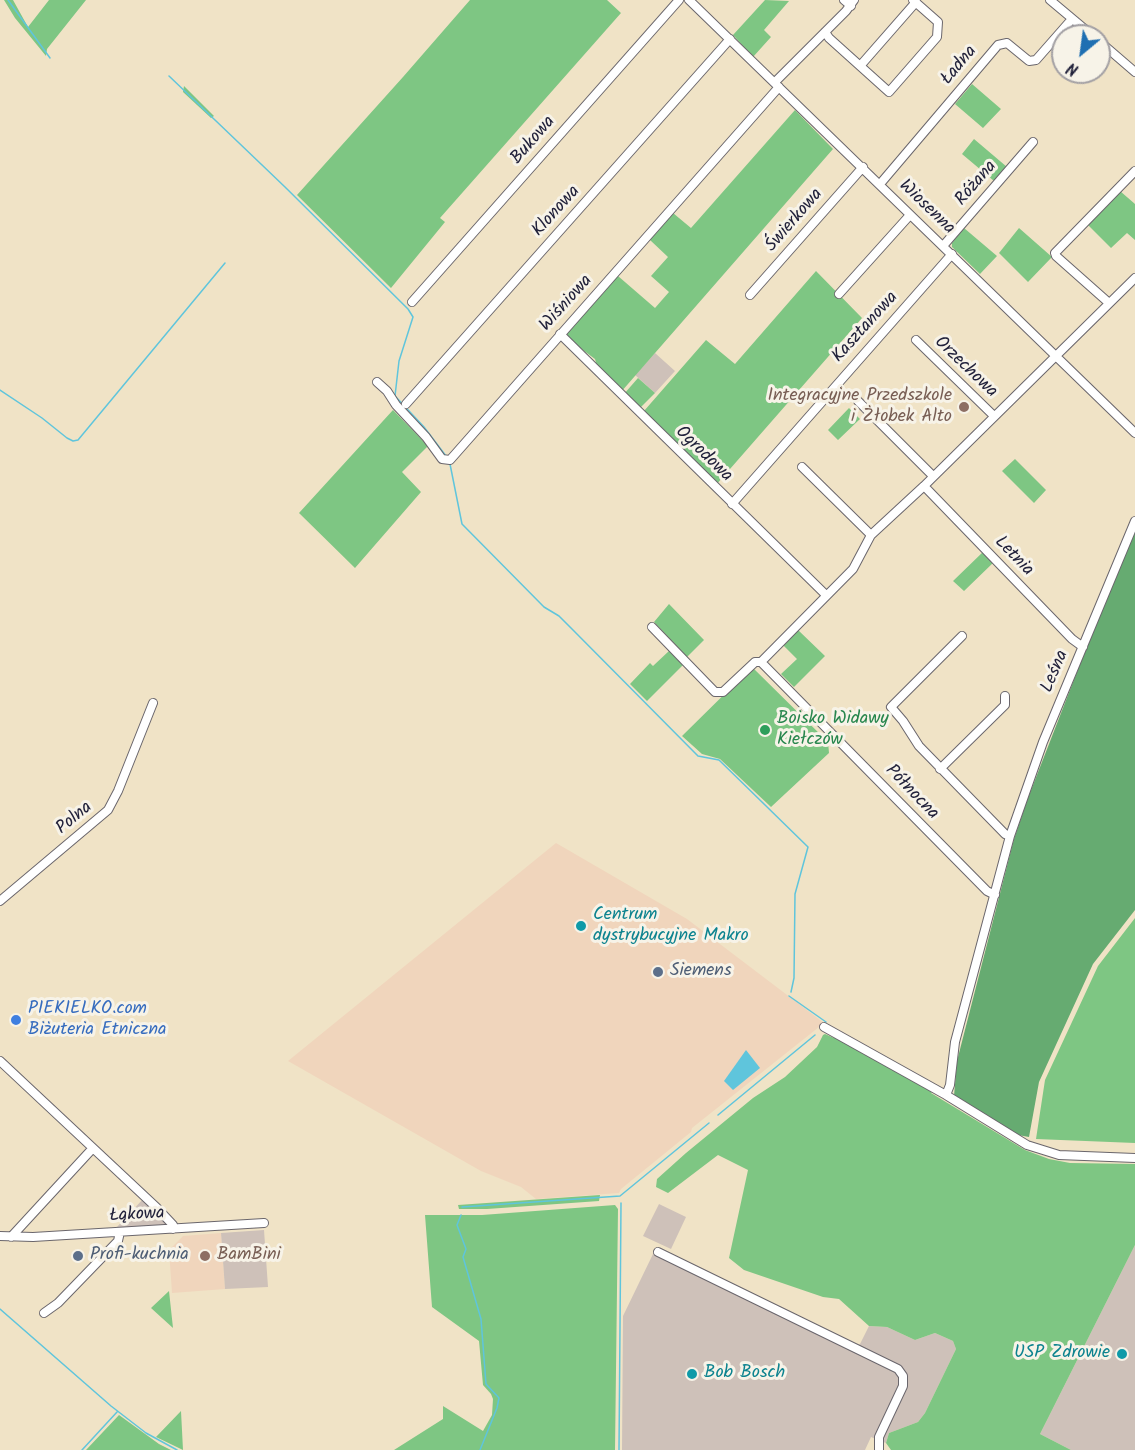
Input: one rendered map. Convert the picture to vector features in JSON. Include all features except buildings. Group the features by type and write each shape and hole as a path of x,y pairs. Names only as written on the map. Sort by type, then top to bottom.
{"street":[{"name":"Bukowa","path":"412,302 679,0"},
{"path":"844,0 853,3"},
{"path":"1050,0 1078,24"},
{"path":"825,32 829,38 860,66 889,92 937,37 938,22 914,1 860,66"},
{"name":"Wiosenna","path":"695,2 730,39 1135,434"},
{"name":"Wiśniowa","path":"377,382 426,437 442,459 447,461 453,457 777,85 853,3"},
{"name":"Ładna","path":"880,184 998,45 1008,43 1029,61 1036,60 1072,19"},
{"name":"Klonowa","path":"406,404 730,39"},
{"path":"1111,51 1135,72"},
{"name":"Różana","path":"943,246 1033,142"},
{"name":"Świerkowa","path":"750,296 863,167"},
{"path":"1108,303 1055,253 1135,171"},
{"path":"839,294 910,215"},
{"name":"Kasztanowa","path":"732,504 952,254"},
{"path":"652,627 715,692 723,692 755,662 761,662 853,569 871,536 1135,278"},
{"name":"Ogrodowa","path":"560,334 826,595"},
{"name":"Orzechowa","path":"916,340 994,416"},
{"path":"858,401 933,477"},
{"path":"802,467 871,536"},
{"name":"Letnia","path":"924,486 1072,639 1083,647"},
{"name":"Leśna","path":"946,1095 950,1085 955,1042 1010,836 1043,742 1135,521"},
{"path":"962,636 891,707 919,746 940,769 1005,834 1010,836"},
{"name":"Północna","path":"761,662 987,891 995,894"},
{"path":"940,769 1005,705 1005,696"},
{"name":"Polna","path":"0,901 108,810 118,791 153,703"},
{"path":"824,1027 946,1095 1011,1136 1043,1151 1078,1157 1135,1158"},
{"path":"0,1061 163,1214 173,1225 173,1229"},
{"path":"11,1237 93,1148"},
{"name":"Łąkowa","path":"0,1236 120,1232 264,1223"},
{"path":"44,1313 58,1303 118,1241 120,1232"},
{"path":"658,1252 898,1369 903,1376 903,1386 879,1437 879,1450"}],"shaded area":[{"path":"655,353 675,371 655,393 635,375"},
{"path":"556,843 687,919 824,1023 692,1128 691,1132 619,1193 536,1199 521,1187 481,1171 288,1061"},
{"path":"144,1198 170,1224 116,1228"},
{"path":"659,1204 686,1217 671,1249 643,1236"},
{"path":"264,1230 268,1287 225,1289 221,1233"},
{"path":"221,1233 225,1289 172,1293 169,1250 183,1236"},
{"path":"1135,1245 1135,1450 1071,1450 1040,1434"},
{"path":"653,1254 850,1350 860,1344 869,1326 887,1327 915,1340 935,1333 953,1341 956,1349 925,1413 918,1422 889,1433 886,1443 871,1437 865,1450 622,1450 623,1316"}],"green space":[{"path":"4,0 13,0 28,27 49,0 86,0 47,49 46,56 15,18"},
{"path":"470,0 607,0 621,13 440,218 445,222 391,288 297,195"},
{"path":"765,0 789,1 764,30 771,37 753,57 733,35"},
{"path":"972,84 1001,109 983,128 955,104"},
{"path":"184,86 214,116 211,118 183,92"},
{"path":"795,110 833,149 621,392 598,370 595,359 564,336 618,276 655,308 669,292 651,276 668,257 650,240 673,213 691,228"},
{"path":"974,139 1007,167 994,181 962,154"},
{"path":"1120,191 1135,204 1135,240 1127,233 1111,248 1087,224"},
{"path":"964,228 997,256 980,274 952,247 952,243"},
{"path":"1019,228 1052,257 1028,282 999,253"},
{"path":"816,271 862,318 716,485 644,411 706,340 735,364"},
{"path":"638,378 655,393 639,409 624,394"},
{"path":"849,408 860,419 838,440 828,430"},
{"path":"393,410 428,446 402,472 421,492 355,568 299,513"},
{"path":"1015,459 1046,490 1034,503 1002,471"},
{"path":"1135,531 1135,910 1093,964 1039,1082 1029,1137 1018,1135 954,1096 957,1061 1014,839 1084,654"},
{"path":"984,551 994,562 964,591 953,581"},
{"path":"669,604 704,640 687,657 654,622"},
{"path":"798,630 825,656 794,687 781,674 797,659 783,645"},
{"path":"670,650 684,664 647,701 630,684 650,663 653,666"},
{"path":"752,667 828,742 829,753 771,807 720,759 702,754 682,736"},
{"path":"1135,918 1135,1143 1036,1139 1045,1080 1098,966"},
{"path":"825,1034 835,1037 932,1092 1025,1150 1049,1159 1070,1163 1135,1164 1135,1245 1040,1434 1071,1450 891,1450 886,1443 889,1433 918,1422 925,1413 956,1349 953,1341 935,1333 915,1340 887,1327 869,1326 839,1299 823,1297 744,1270 729,1258 748,1170 718,1155 668,1193 656,1187 657,1179 753,1098 785,1077 817,1047"},
{"path":"600,1195 599,1201 487,1209 459,1209 458,1205"},
{"path":"615,1205 618,1209 615,1450 394,1450 443,1419 443,1406 483,1431 492,1415 493,1399 483,1385 479,1341 432,1307 425,1215 482,1215"},
{"path":"169,1291 173,1328 151,1308"},
{"path":"181,1411 183,1450 156,1437"},
{"path":"119,1415 159,1444 171,1450 86,1450"}],"water":[{"path":"746,1050 760,1068 733,1090 724,1081"}],"waterway":[{"path":"8,0 50,58"},
{"path":"169,76 408,309 413,317 399,361 395,396 424,427 446,456"},
{"path":"0,390 67,438 73,441 78,440 225,263"},
{"path":"450,464 462,524 544,607 559,616 698,756 719,760 808,847 795,894 794,978 791,992"},
{"path":"789,996 826,1022"},
{"path":"718,1115 815,1035"},
{"path":"462,1207 620,1196 709,1123"},
{"path":"619,1450 621,1203"},
{"path":"461,1215 457,1225 466,1249 463,1257 481,1319 486,1384 499,1398 480,1450"},
{"path":"0,1309 111,1406 146,1433 177,1450"},
{"path":"82,1450 117,1412"}],"place":[{"name":"Integracyjne Przedszkole i Żłobek Alto","path":"964,407"},
{"name":"Boisko Widawy Kiełczów","path":"765,730"},
{"name":"Centrum dystrybucyjne Makro","path":"581,926"},
{"name":"Siemens","path":"658,972"},
{"name":"PIEKIELKO.com Biżuteria Etniczna","path":"16,1020"},
{"name":"Profi-kuchnia","path":"78,1256"},
{"name":"BamBini","path":"205,1256"},
{"name":"USP Zdrowie","path":"1122,1354"},
{"name":"Bob Bosch","path":"692,1374"}]}
